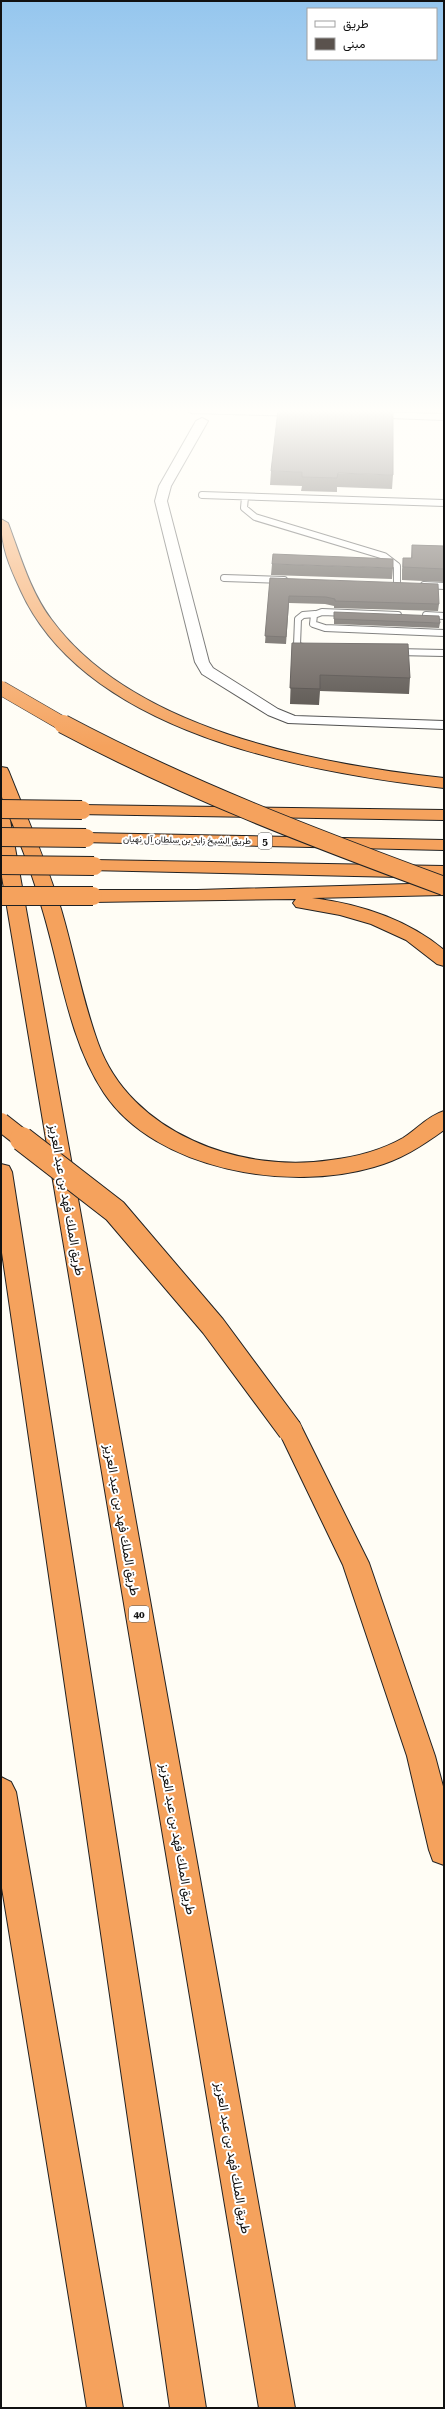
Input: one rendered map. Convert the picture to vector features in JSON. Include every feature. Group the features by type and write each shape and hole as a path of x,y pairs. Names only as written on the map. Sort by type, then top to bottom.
{"highway":[{"path":"1,523 28,591 45,622 77,657 97,674 135,699 181,721 249,746 318,765 444,782"},
{"path":"1,688 85,735 165,774 289,828 444,887"},
{"path":"1,772 26,834 52,910 88,1043 97,1062 117,1095 144,1121 178,1143 218,1159 263,1169 294,1170 336,1168 382,1156 421,1137 444,1119"},
{"path":"1,809 444,815"},
{"name":"طريق الملك فهد بن عبد العزيز","path":"1,820 277,2408"},
{"name":"طريق الشيخ زايد بن سلطان آل نهيان","path":"1,837 444,845"},
{"path":"1,865 444,872"},
{"path":"1,896 197,896 444,887"},
{"path":"197,896 295,902 348,910 398,928 427,945 444,960"},
{"path":"1,1122 115,1211 213,1326 290,1430 356,1563 421,1756 444,1850"},
{"path":"1,1172 188,2408"},
{"path":"1,1792 105,2408"}],"street":[{"path":"166,522 202,662 207,671 274,712 293,720 444,724"}],"lane":[{"path":"273,522 384,556 397,566 397,584"},
{"path":"224,578 295,580"},
{"path":"389,584 405,584"},
{"path":"413,584 444,586"},
{"path":"315,649 302,648 296,644 298,619 303,615 326,612 404,615"},
{"path":"315,614 313,624 319,628 444,633"},
{"path":"420,615 444,616"},
{"path":"391,652 444,653"}],"building":[{"path":"412,545 444,546 444,569 403,567 403,558 412,558"},
{"path":"273,554 393,559 393,568 272,564"},
{"path":"270,578 438,584 439,604 335,601 335,599 326,597 289,596 286,637 265,636"},
{"path":"334,612 439,616 440,623 334,619"},
{"path":"292,643 408,644 410,678 320,675 320,689 290,688"}]}
